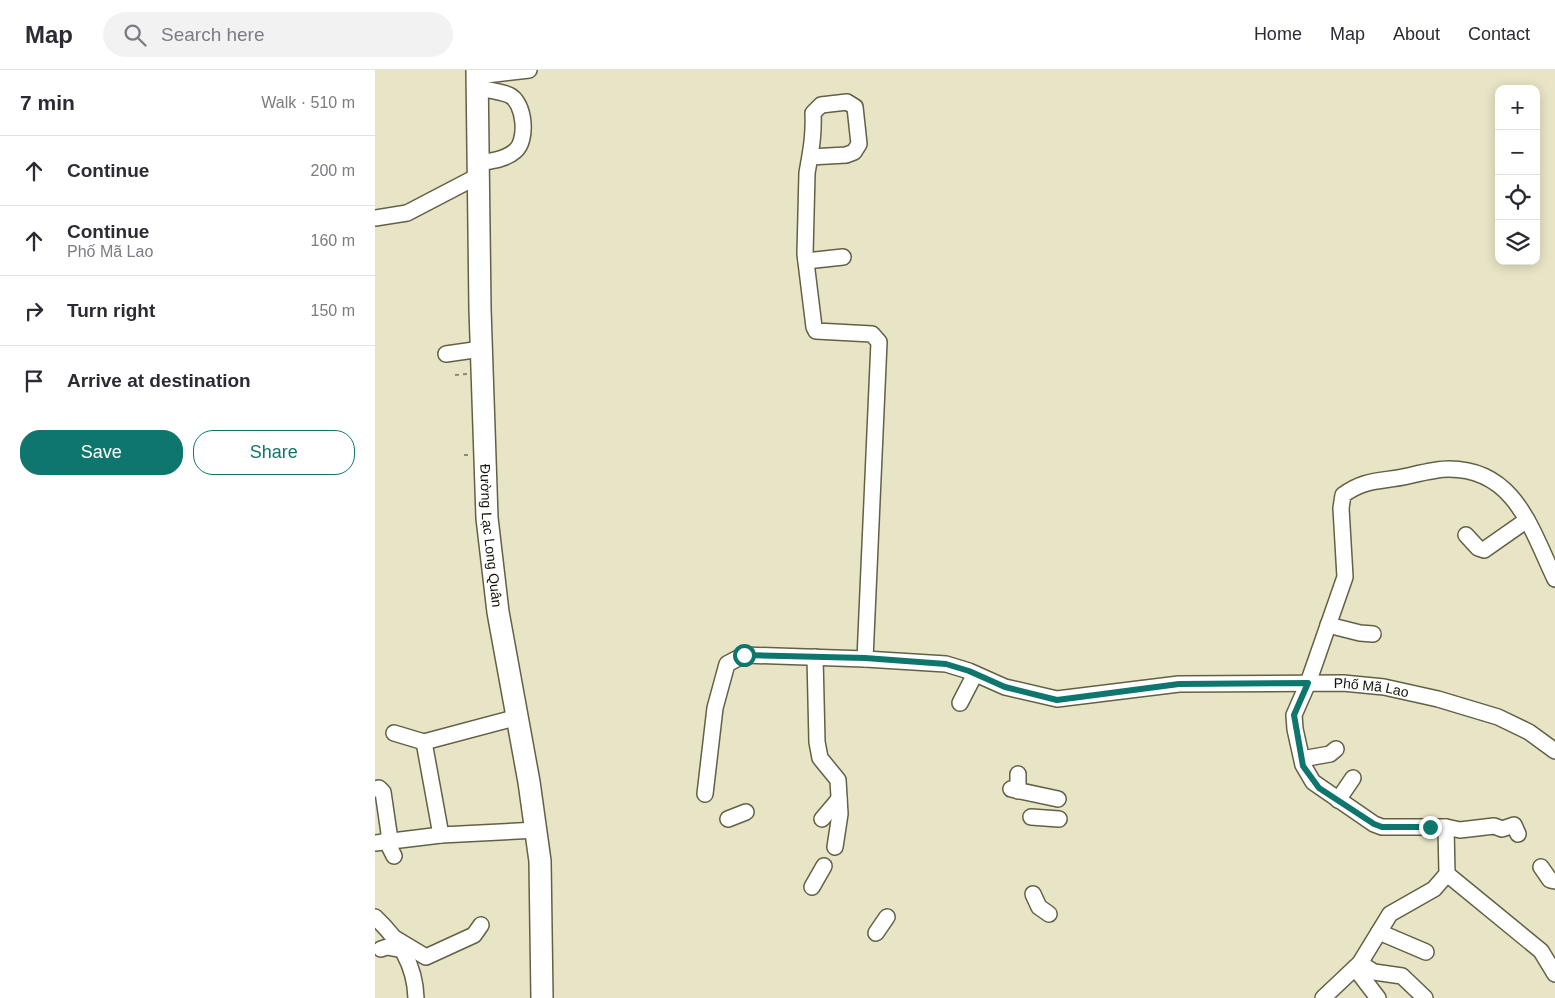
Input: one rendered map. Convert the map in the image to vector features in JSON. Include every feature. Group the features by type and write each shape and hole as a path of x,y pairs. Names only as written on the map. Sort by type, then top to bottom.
{"highway":[{"name":"Đường Lạc Long Quân","path":"478,78 481,349 487,518 492,568 537,830 542,893 542,998"}],"street":[{"path":"478,78 529,70"},
{"path":"375,218 407,213 478,169 510,155 520,147 523,133 519,108 514,99 478,78"},
{"path":"810,158 807,173 806,260 814,328 816,331 872,334 879,342 865,658"},
{"path":"806,260 843,257"},
{"path":"446,354 481,349"},
{"path":"1518,834 1514,826 1502,829 1494,826 1460,830 1447,827 1382,827 1313,782 1301,758 1294,715 1308,683 1346,569 1341,508 1343,494 1355,486 1369,480 1400,478 1448,469 1475,472 1495,481 1513,496 1527,520 1555,579"},
{"path":"1466,536 1478,548 1484,550 1527,520"},
{"path":"1328,625 1360,633 1373,634"},
{"path":"705,794 715,708 727,664 744,655 865,658 946,664 975,674 960,703"},
{"path":"815,657 817,742 820,758 837,777 840,814 835,847"},
{"name":"Phố Mã Lao","path":"975,674 1005,687 1057,700 1179,684 1343,683 1385,687 1437,699 1498,717 1529,732 1555,751"},
{"path":"394,733 425,742 518,717"},
{"path":"425,742 441,834"},
{"path":"1301,758 1330,754 1336,749"},
{"path":"1018,774 1015,790 1058,799"},
{"path":"1338,800 1353,778"},
{"path":"375,789 379,788 383,792 384,841 394,856"},
{"path":"822,819 839,799"},
{"path":"728,819 746,812"},
{"path":"1031,817 1059,819"},
{"path":"1325,997 1357,966 1390,914 1434,888 1447,874 1447,827"},
{"path":"384,841 441,834 537,830"},
{"path":"812,887 824,866"},
{"path":"1541,867 1550,880 1555,881"},
{"path":"1447,874 1541,951 1555,974"},
{"path":"1033,894 1039,908 1049,914"},
{"path":"375,917 399,944 413,969 416,998"},
{"path":"876,933 887,917"},
{"path":"381,949 399,944 426,957 474,935 481,925"},
{"path":"1379,932 1426,952"},
{"path":"1357,966 1378,998"},
{"path":"1357,966 1374,972 1403,976 1425,998"}],"route":[{"path":"744,655 865,658 946,664 969,671 1005,687 1057,700 1179,684 1308,683 1299,698 1294,715 1303,766 1313,782 1319,788 1374,824 1382,827 1430,827"}]}
